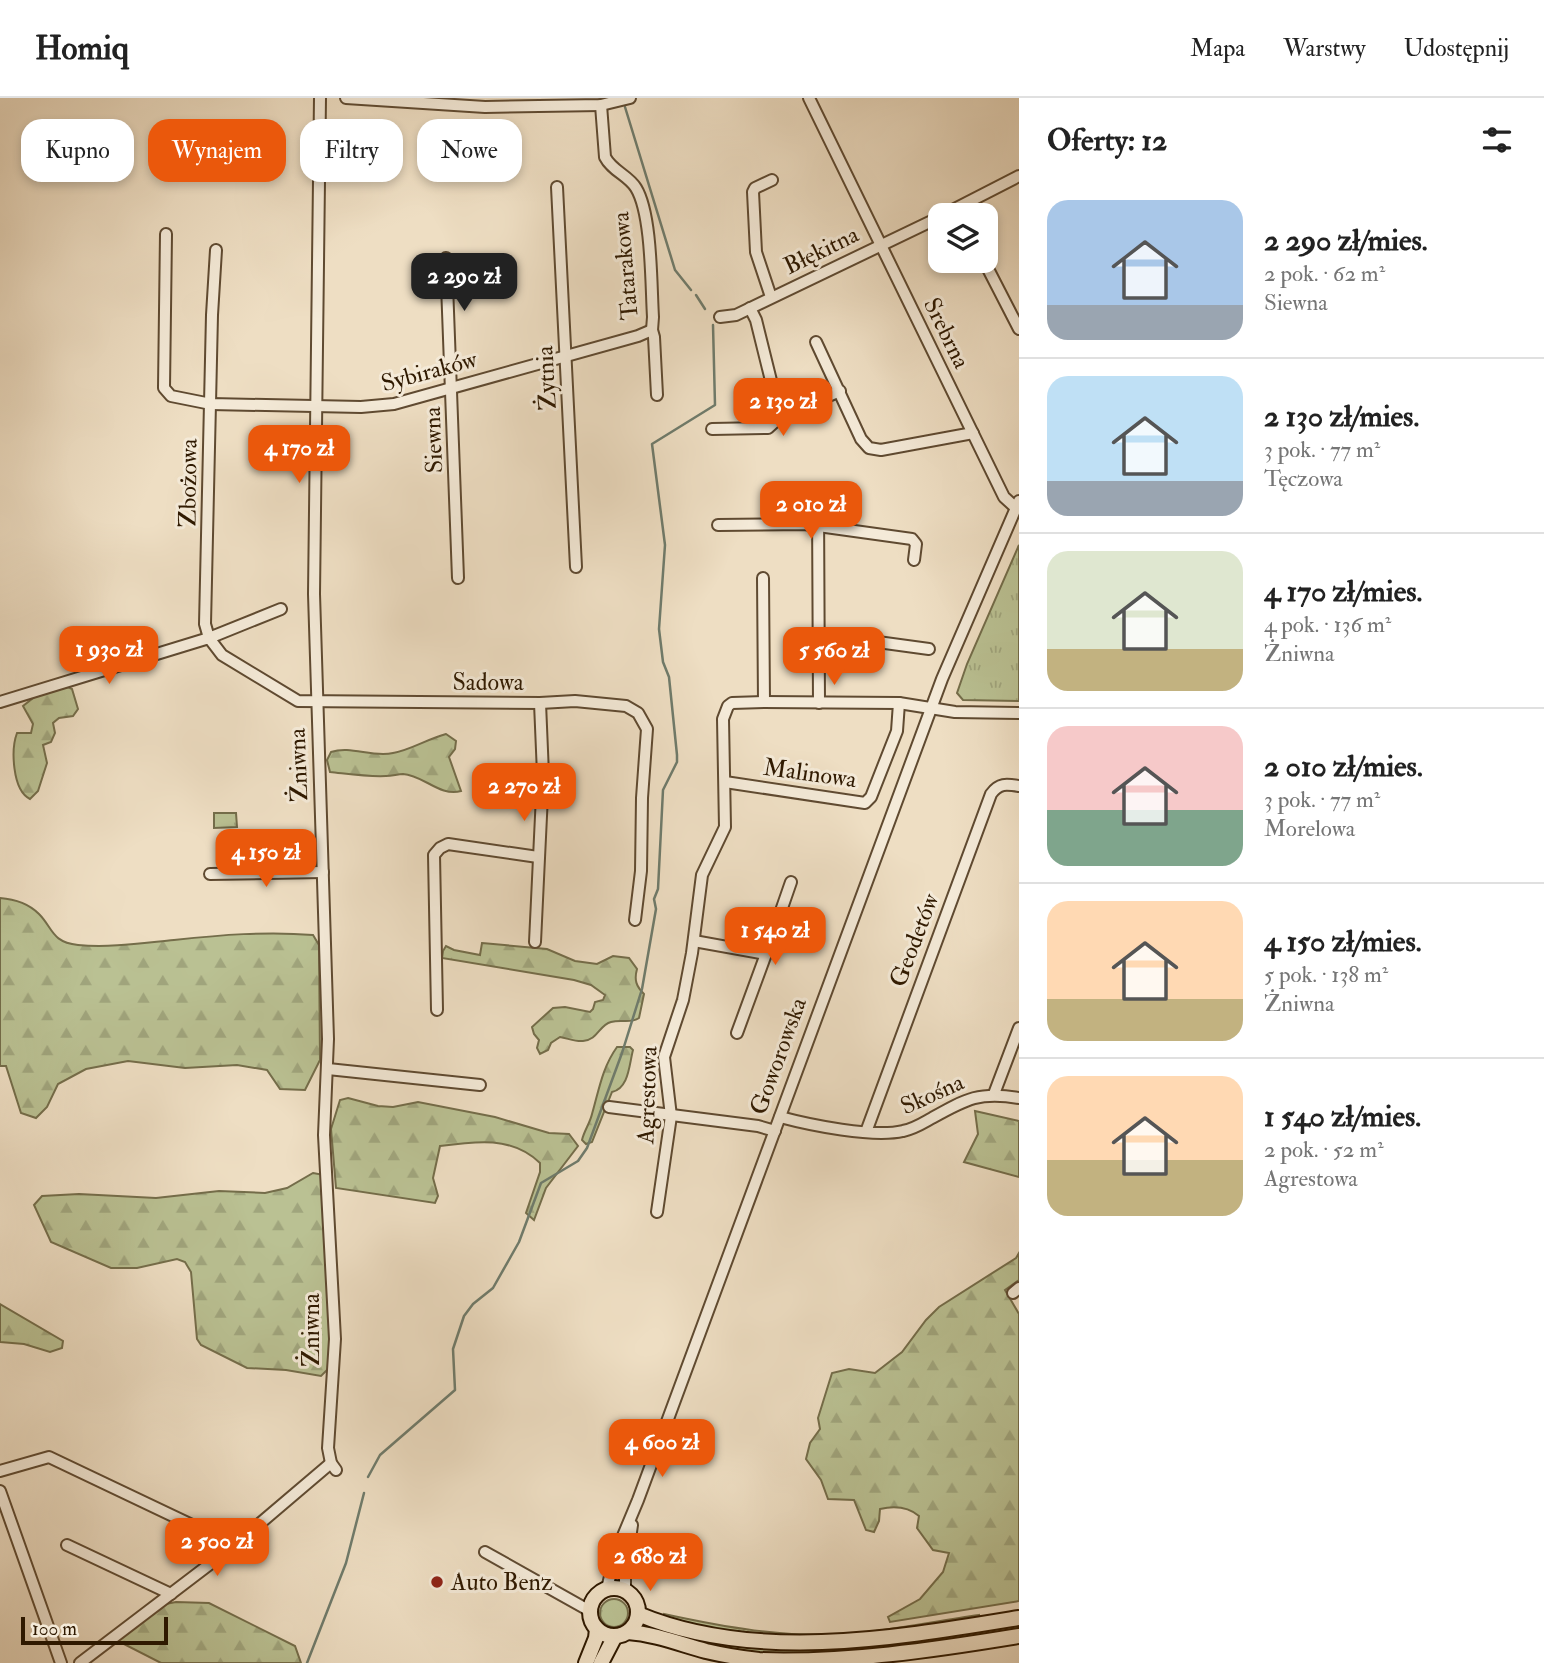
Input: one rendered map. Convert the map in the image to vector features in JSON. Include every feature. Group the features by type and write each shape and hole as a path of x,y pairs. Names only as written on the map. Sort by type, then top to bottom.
{"main road":[{"path":"601,1663 621,1634 636,1621 638,1614 635,1601 625,1591 607,1589 595,1598 590,1611 593,1624 608,1636 621,1634 651,1634 735,1656 820,1663 877,1658 1019,1636"},
{"path":"638,1614 692,1632 728,1638 819,1645 876,1640 1019,1618"},
{"path":"586,1663 597,1629"}],"street":[{"name":"Żniwna","path":"234,1545 333,1466 328,1448 335,1339 324,1135 328,1069 314,594 320,98"},
{"path":"346,98 485,107 601,105 629,98"},
{"name":"Srebrna","path":"809,98 1004,498 1018,504"},
{"name":"Tatarakowa","path":"601,105 605,157 608,164 630,180 643,206 657,395"},
{"name":"Błękitna","path":"975,203 1019,177"},
{"path":"772,180 755,188 753,192 756,252 772,297"},
{"name":"Żytnia","path":"557,187 576,568"},
{"name":"Błękitna","path":"720,317 736,315 928,223"},
{"name":"Sybiraków","path":"166,234 164,388 171,396 211,404 394,404 652,330"},
{"name":"Zbożowa","path":"209,638 205,624 216,250"},
{"name":"Siewna","path":"446,258 458,578"},
{"path":"990,273 1019,329"},
{"path":"750,307 756,320 780,417"},
{"path":"816,342 861,439 869,448 881,450 973,433"},
{"path":"712,429 761,429 772,426 780,417 840,391"},
{"name":"Goworowska","path":"607,1589 615,1555 634,1512 932,707 1018,504"},
{"path":"818,505 819,703"},
{"path":"718,525 804,524 912,538 916,544 914,560"},
{"path":"763,578 764,702 899,703 955,712 1019,713"},
{"path":"0,702 209,638 281,610"},
{"path":"819,634 929,649"},
{"name":"Sadowa","path":"209,638 222,655 293,699 316,703 575,701 626,706 638,713 647,729 641,871 635,920"},
{"name":"Agrestowa","path":"657,1212 671,1116 664,1057 683,1000 702,875 724,831 723,719 726,709 732,703 764,702"},
{"path":"536,942 543,774 540,703"},
{"name":"Malinowa","path":"725,782 865,803 871,797 897,732 899,703"},
{"name":"Geodetów","path":"866,1132 987,804 996,787 1001,784 1019,786"},
{"path":"437,1010 434,855 448,844 538,857"},
{"path":"210,874 323,872"},
{"path":"737,1033 791,882"},
{"path":"694,941 766,954"},
{"path":"994,1094 1019,1028"},
{"path":"328,1069 480,1085"},
{"name":"Skośna","path":"780,1116 866,1132 901,1132 914,1128 968,1099 994,1094 1019,1098"},
{"path":"609,1107 758,1126 775,1131"},
{"path":"0,1471 49,1457 234,1545 80,1663"},
{"path":"0,1491 61,1663"},
{"name":"Goworowska","path":"625,1591 634,1512"},
{"path":"67,1545 171,1594"},
{"path":"485,1552 590,1611"}],"green space":[{"path":"1019,545 1019,701 963,700 957,693 967,664"},
{"path":"68,687 72,689 78,709 73,716 59,718 53,723 55,733 51,742 43,745 47,763 38,791 30,799 20,787 14,769 17,733 31,733 33,724 23,706 37,695"},
{"path":"446,734 456,741 455,749 449,757 461,791 439,789 410,775 372,776 330,772 327,760 331,752 346,750 393,753"},
{"path":"214,813 236,813 237,827 214,828"},
{"path":"0,898 31,907 44,919 57,938 78,945 126,945 244,934 313,935 319,945 320,1060 305,1090 280,1089 267,1070 237,1065 185,1068 128,1061 86,1069 58,1084 47,1107 36,1118 21,1113 6,1066 0,1066"},
{"path":"482,943 547,949 575,961 597,964 613,956 629,958 637,969 636,983 644,994 639,1018 607,1024 588,1040 577,1041 560,1037 551,1043 548,1050 540,1054 537,1048 539,1040 532,1027 553,1008 565,1007 590,1012 595,1002 603,1000 605,995 591,985 574,980 442,958 446,946 480,955"},
{"path":"617,1047 630,1047 633,1050 627,1075 622,1086 612,1092 592,1142 586,1144 582,1140 604,1071"},
{"path":"348,1098 393,1107 418,1102 495,1117 549,1133 569,1134 578,1146 546,1188 534,1220 526,1213 540,1172 540,1163 529,1154 506,1144 480,1142 440,1146 433,1178 438,1196 435,1203 336,1188 331,1129 340,1100"},
{"path":"975,1111 1019,1121 1019,1177 964,1162 978,1134"},
{"path":"313,1173 324,1175 331,1339 329,1368 321,1376 286,1370 247,1368 201,1345 197,1339 191,1272 185,1262 177,1259 137,1268 111,1268 51,1242 34,1205 42,1196 79,1194 156,1198 219,1191 265,1193 287,1188"},
{"path":"1019,1253 1019,1280 1005,1290 1019,1314 1019,1601 890,1622 888,1617 920,1599 943,1572 949,1553 933,1550 917,1528 919,1516 910,1510 895,1507 880,1509 874,1532 866,1530 854,1500 828,1499 821,1480 806,1459 810,1443 820,1429 818,1418 832,1373 849,1369 875,1373 902,1352 939,1307 1016,1258"},
{"path":"0,1304 63,1341 62,1348 50,1352 24,1344 0,1342"},
{"path":"614,1599 624,1603 628,1613 624,1623 614,1627 604,1623 600,1613 604,1603"},
{"path":"176,1602 209,1603 295,1646 301,1663 161,1663 114,1639 150,1607"},
{"path":"664,1614 754,1630 823,1635 879,1631 979,1615 979,1618 845,1638 740,1634 662,1619"},
{"path":"642,1622 772,1648 827,1651 967,1632 1019,1622 1019,1629 968,1639 826,1658 771,1656 716,1647 641,1627"}],"waterway":[{"path":"625,107 675,270 691,290"},
{"path":"696,295 705,309"},
{"path":"368,1477 380,1455 455,1390 453,1349 464,1316 473,1304 493,1288 519,1242 541,1183 578,1161 587,1148 642,989 656,909 654,899 658,889 663,790 677,762 669,677 663,662 659,629 665,545 652,444 715,405 713,325"},
{"path":"307,1663 346,1563 364,1493"}],"place":[{"name":"Auto Benz","path":"437,1582"}]}
